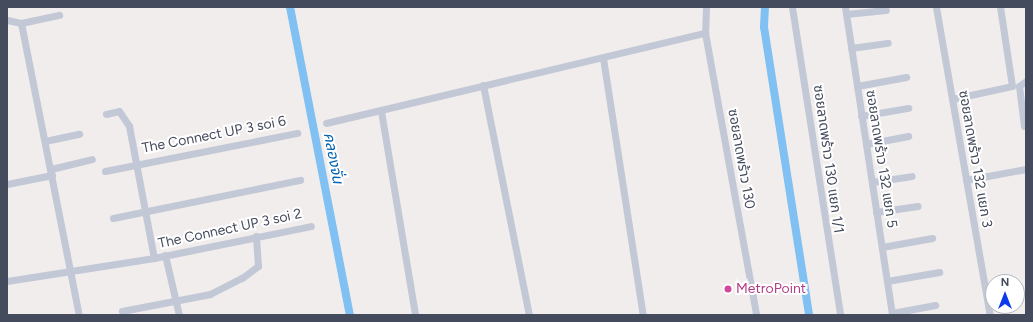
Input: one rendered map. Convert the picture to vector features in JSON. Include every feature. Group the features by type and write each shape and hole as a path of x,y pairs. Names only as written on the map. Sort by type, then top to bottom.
{"street":[{"name":"ซอยลาดพร้าว 130","path":"706,7 705,33 756,315"},
{"name":"ซอยลาดพร้าว 130 แยก 1/1","path":"792,7 840,315"},
{"name":"ซอยลาดพร้าว 132 แยก 3","path":"936,7 990,315"},
{"path":"952,99 1012,86 1000,7"},
{"path":"846,10 886,10"},
{"name":"ซอยลาดพร้าว 132 แยก 5","path":"846,10 892,314"},
{"path":"7,20 21,23 59,15"},
{"path":"21,23 52,172 79,315"},
{"path":"326,123 705,33"},
{"path":"851,48 888,43"},
{"path":"603,58 643,315"},
{"path":"857,86 906,77"},
{"path":"1024,126 1019,86 1026,80"},
{"path":"483,85 529,315"},
{"path":"861,116 908,108"},
{"path":"106,114 119,111 126,118 154,258"},
{"path":"381,111 415,315"},
{"name":"The Connect UP 3 soi 6","path":"105,171 297,133"},
{"path":"45,141 79,134"},
{"path":"866,144 908,136"},
{"path":"7,184 92,159"},
{"path":"966,180 1026,169"},
{"path":"872,182 912,176"},
{"path":"113,218 144,213 300,180"},
{"path":"876,212 918,206"},
{"name":"The Connect UP 3 soi 2","path":"7,281 154,258 311,226"},
{"path":"122,311 210,294 256,269 256,236"},
{"path":"882,246 932,238"},
{"path":"165,255 179,315"},
{"path":"887,281 938,272"},
{"path":"892,314 935,306"}],"waterway":[{"name":"คลองจั่น","path":"290,7 350,315"},
{"path":"765,7 764,27 809,315"}],"place":[{"name":"MetroPoint","path":"728,289"}]}
